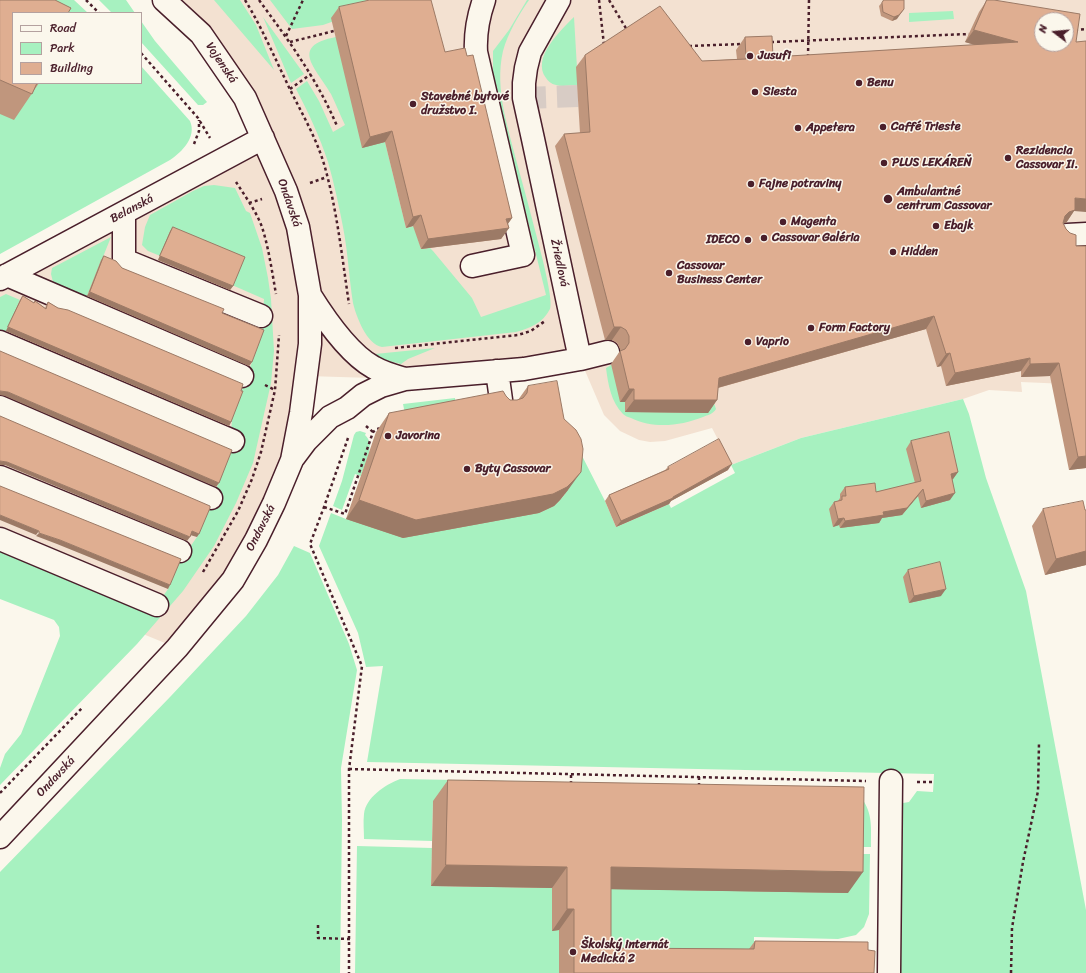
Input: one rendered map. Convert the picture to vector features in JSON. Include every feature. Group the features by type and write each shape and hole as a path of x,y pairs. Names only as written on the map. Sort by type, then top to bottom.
{"street":[{"path":"472,266 523,255 476,52 475,36 484,0"},
{"name":"Žriedlová","path":"558,0 530,52 524,83 524,98 580,359"},
{"name":"Vojenská","path":"172,4 202,34 245,98 263,138"},
{"name":"Belanská","path":"4,277 263,138"},
{"name":"Ondavská","path":"0,837 177,648 233,580 271,510 292,460 301,413 310,344 310,295 298,227 286,191 263,138"},
{"path":"124,212 124,260 261,316"},
{"path":"4,277 242,376"},
{"path":"310,295 323,316 359,357 373,367 405,379"},
{"path":"0,342 233,441"},
{"path":"292,460 306,441 330,417 347,408 363,395 381,386 405,379 524,369 580,359 608,352"},
{"path":"497,371 502,407"},
{"path":"0,407 211,498"},
{"path":"0,477 180,551"},
{"path":"0,539 157,605"},
{"path":"889,973 891,781"}],"path":[{"path":"86,0 98,12"},
{"path":"245,0 258,20 305,118 324,164 336,220 349,306"},
{"path":"259,0 290,42 311,74 326,101 336,126"},
{"path":"286,37 303,0"},
{"path":"599,0 605,49"},
{"path":"609,0 630,34"},
{"path":"808,61 809,0"},
{"path":"1074,30 1086,29"},
{"path":"290,42 334,31"},
{"path":"769,43 969,34"},
{"path":"686,46 747,44"},
{"path":"290,89 311,74"},
{"path":"387,348 518,335 537,328 549,317"},
{"path":"324,507 345,514 373,432 377,428 383,427"},
{"path":"349,973 348,769 362,666 310,544 350,431"},
{"path":"1011,973 1012,928 1023,862 1038,790 1039,743"},
{"path":"348,769 934,782"},
{"path":"571,775 571,788"},
{"path":"699,777 699,791"},
{"path":"318,924 318,938 350,939"}],"shaded area":[{"path":"157,0 1086,0 1086,380 1067,384 1021,382 1022,392 989,390 963,399 801,438 731,465 712,428 665,441 650,442 639,440 620,431 604,415 580,359 405,379 307,376 274,503 177,648 0,575 0,279 263,138 245,98"}],"green space":[{"path":"0,0 74,0 87,12 19,12"},
{"path":"99,0 126,0 134,12 111,12"},
{"path":"214,0 240,0 256,25 274,70"},
{"path":"270,0 366,0 368,9 323,25 292,29"},
{"path":"527,0 529,0 514,25 503,51 500,80 501,95 507,124 547,278 551,305 550,309 544,318 536,324 516,332 382,347 377,345 367,336 354,309 345,236 330,170 318,134 296,89 307,81 319,101 333,132 345,125 331,94 310,60 310,52 313,46 321,41 336,37 385,142 406,228 414,226 421,249 430,248 433,251 472,298 481,317 546,295 493,79 493,51 509,30"},
{"path":"953,11 954,19 909,22 909,13"},
{"path":"263,17 304,74 291,83"},
{"path":"574,17 578,85 554,85 546,78 542,70 542,62 545,53 555,37"},
{"path":"142,22 155,41 207,102 203,105 198,105 142,43"},
{"path":"142,67 190,121 192,133 187,144 170,160 0,254 0,114 36,84 142,84"},
{"path":"214,185 235,188 246,211 250,213 262,248 271,299 274,351 271,383 253,463 236,503 214,546 183,591 137,644 0,785 0,768 5,754 21,734 60,636 59,627 54,620 0,599 0,546 157,605 168,589 178,564 197,537 230,454 232,418 262,334 264,299 148,251 142,245 145,227 150,215 193,191 204,186"},
{"path":"111,237 84,304 54,286 51,274 52,268"},
{"path":"6,294 20,300 5,335 0,333 0,297"},
{"path":"435,348 408,359 401,364 385,360 375,354"},
{"path":"611,365 712,397 716,409 710,414 694,420 667,425 649,424 628,417 619,409 611,392 606,368"},
{"path":"551,395 605,501 616,527 669,504 671,508 735,473 731,465 801,438 963,399 969,414 986,478 1026,591 1086,910 1086,973 895,973 897,804 909,802 917,791 933,792 934,774 367,762 383,666 366,667 358,633 319,546 331,513 346,519 539,513 547,509 557,503 565,494"},
{"path":"455,398 456,410 406,419 403,404"},
{"path":"360,431 366,433 365,435 370,444 369,454 361,476 355,474 342,510 333,506 342,481 354,435 356,432"},
{"path":"294,546 310,553 349,644 357,670 341,768 342,821 340,973 0,973 0,872 170,697 246,616 278,575"},
{"path":"400,779 564,782 433,801 432,841 364,839 364,814 368,802 377,792"},
{"path":"859,794 869,813 871,825 871,847 849,847"},
{"path":"357,846 432,848 431,886 560,888 552,920 552,930 559,930 559,973 355,973"},
{"path":"849,854 870,854 869,914 864,927 856,935 838,939 754,937 754,954 587,973 589,889"}],"building":[{"path":"0,0 55,0 71,8 69,12 12,12 12,84 37,84 32,94 0,80"},
{"name":"Stavebné bytové družstvo I.","path":"370,0 431,0 445,52 465,48 467,56 473,55 512,218 506,219 509,228 428,239 421,215 413,217 392,131 370,137 339,7"},
{"path":"884,0 904,0 904,9 899,15 894,17 883,12 882,3"},
{"name":"Cassovar Galéria","path":"987,0 1068,12 1034,12 1034,52 1074,52 1074,13 1080,14 1076,42 1086,41 1086,199 1075,198 1075,210 1069,212 1065,216 1063,223 1070,233 1076,235 1076,246 1086,246 1086,456 1078,457 1059,363 1030,364 1030,358 955,373 950,353 946,354 934,316 719,378 717,400 634,400 634,389 629,389 620,351 625,349 629,343 629,336 626,330 621,327 614,327 564,134 590,132 585,55 660,6 702,61 746,59 745,37 772,36 773,57 1018,42 974,30"},
{"path":"173,227 245,257 233,286 160,256"},
{"path":"104,256 116,261 122,268 224,309 222,313 264,330 252,362 90,292"},
{"path":"23,296 34,303 35,301 46,309 48,302 58,308 68,310 243,384 241,391 243,391 231,422 8,327"},
{"path":"0,351 232,450 219,483 8,392 0,391"},
{"name":"Byty Cassovar","path":"557,381 564,419 576,430 581,439 583,449 581,472 567,487 553,494 416,520 359,500 389,413 503,391 510,400 517,400 523,398 527,393 528,386"},
{"path":"0,416 210,506 199,534 192,531 190,537 7,462 0,461"},
{"path":"949,432 958,472 951,474 955,493 926,501 923,489 907,508 883,512 884,515 845,521 844,518 838,519 834,502 842,500 842,496 846,496 845,487 875,483 876,492 921,481 911,441"},
{"path":"719,439 732,464 673,498 621,521 609,495 669,469 668,467"},
{"path":"0,486 181,559 170,585 60,540 39,533 39,531 0,515"},
{"path":"1083,501 1086,510 1086,551 1056,559 1043,509"},
{"path":"940,562 946,589 914,596 908,570"},
{"path":"448,780 864,787 863,872 611,867 611,948 754,949 755,941 868,942 868,950 875,951 874,973 574,973 574,909 567,909 567,867 446,865"}],"tunnel":[{"path":"524,98 578,96"}],"place":[{"name":"Jusufi","path":"750,56"},
{"name":"Benu","path":"859,83"},
{"name":"Siesta","path":"755,92"},
{"name":"Stavebné bytové družstvo I.","path":"413,104"},
{"name":"Caffé Trieste","path":"883,127"},
{"name":"Appetera","path":"798,128"},
{"name":"Rezidencia Cassovar II.","path":"1008,158"},
{"name":"PLUS LEKÁREŇ","path":"884,163"},
{"name":"Fajne potraviny","path":"751,184"},
{"name":"Ambulantné centrum Cassovar","path":"888,199"},
{"name":"Magenta","path":"783,222"},
{"name":"Ebajk","path":"936,226"},
{"name":"Cassovar Galéria","path":"764,238"},
{"name":"IDECO","path":"748,240"},
{"name":"Hidden","path":"893,252"},
{"name":"Cassovar Business Center","path":"669,273"},
{"name":"Form Factory","path":"811,328"},
{"name":"Vaprio","path":"748,342"},
{"name":"Javorina","path":"388,436"},
{"name":"Byty Cassovar","path":"467,469"},
{"name":"Školský internát Medická 2","path":"573,952"}]}
